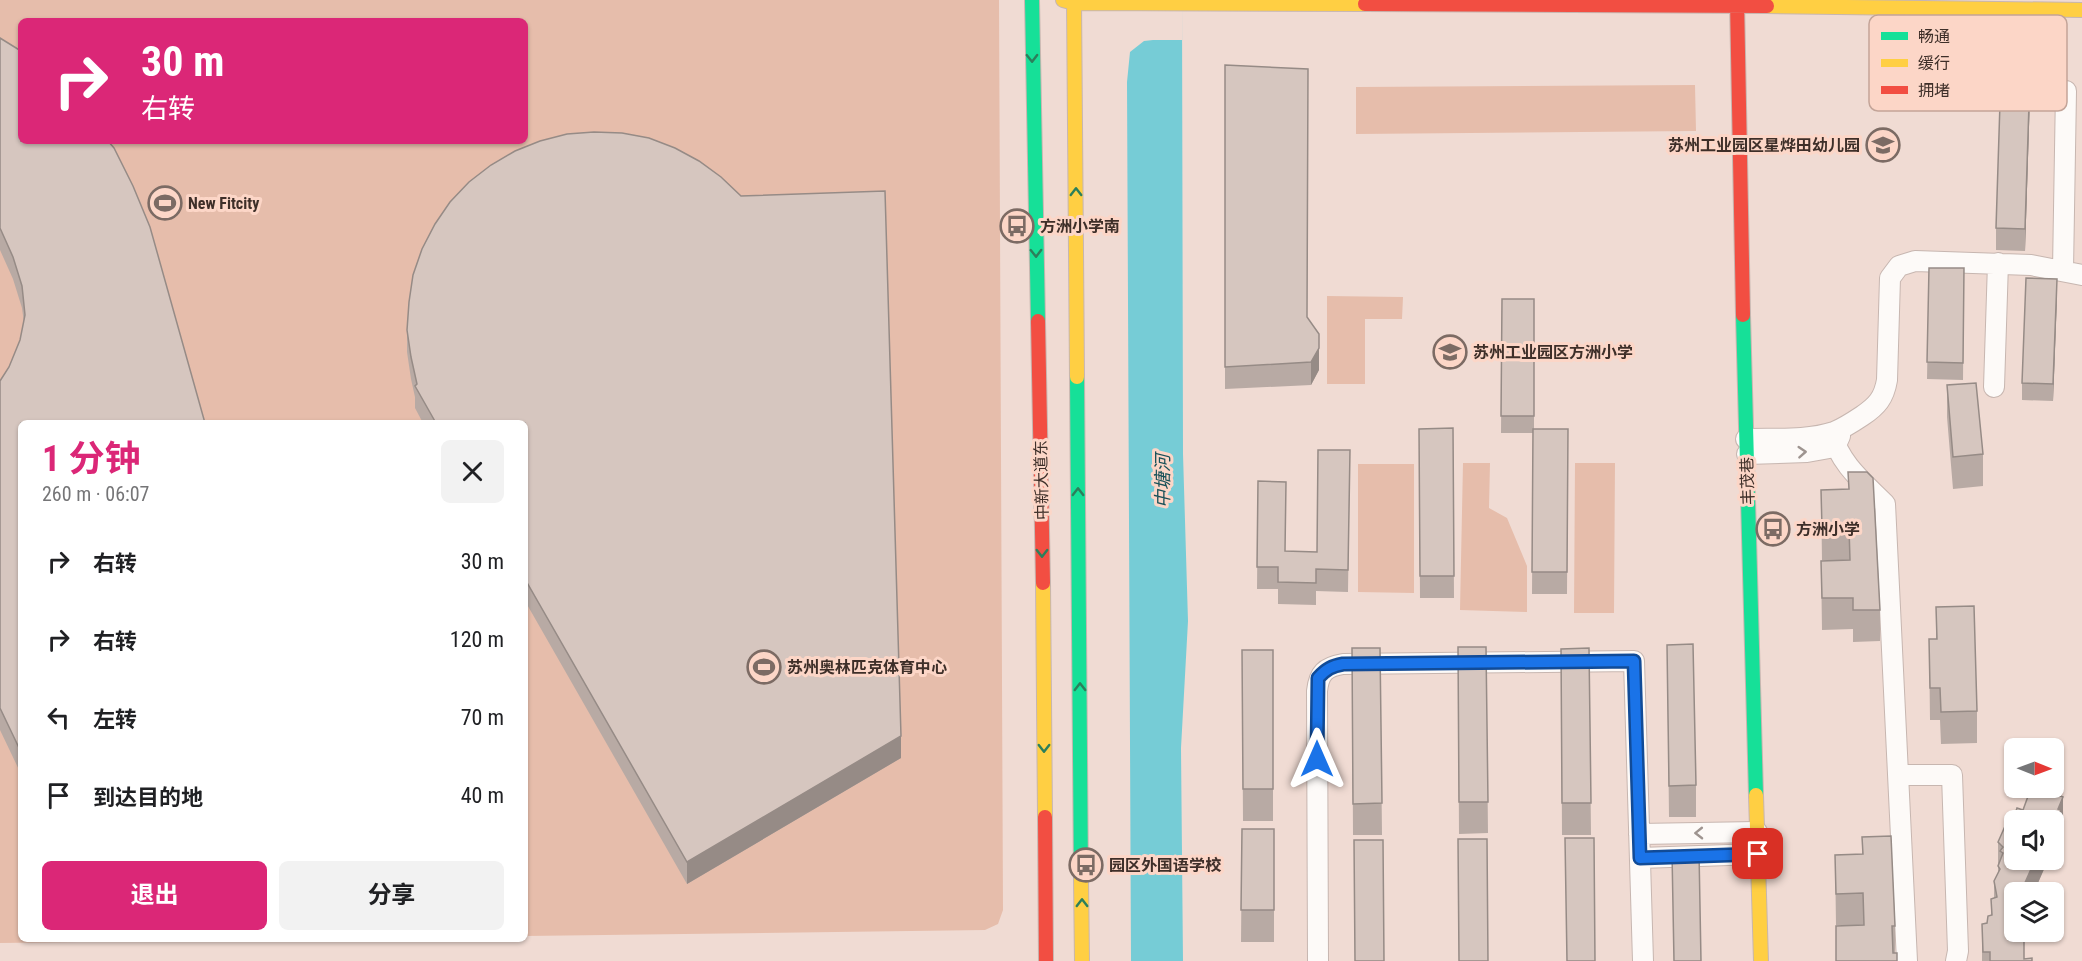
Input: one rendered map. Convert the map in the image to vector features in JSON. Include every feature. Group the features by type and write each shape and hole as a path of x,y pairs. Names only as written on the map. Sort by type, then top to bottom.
{"main road":[{"name":"中新大道东","path":"1032,0 1042,522 1046,961"},
{"path":"1082,961 1070,1 1130,4 1737,3 2082,10"},
{"name":"丰茂巷","path":"1737,3 1746,447 1761,961"}],"street":[{"path":"1746,447 1807,452 1837,436 1882,400 1885,392 1890,278 1893,271 1906,262 2031,265 2072,273 2067,111"},
{"path":"1994,387 1998,263"},
{"path":"1837,436 1845,463 1884,504 1907,961"},
{"path":"1318,961 1317,691 1318,678 1325,670 1343,664 1634,661 1643,961"},
{"path":"1898,775 1952,775 1958,951 1956,961"},
{"path":"1639,834 1757,832"},
{"path":"1640,858 1758,854"}],"shaded area":[{"name":"苏州奥林匹克体育中心","path":"0,0 999,0 1003,910 998,924 985,930 528,936 528,420 18,420 18,942 79,942 0,943"},
{"path":"1695,85 1696,131 1356,134 1356,87"},
{"path":"1327,296 1403,297 1402,319 1365,319 1365,384 1327,384"},
{"path":"1463,463 1490,463 1489,508 1507,518 1527,566 1527,612 1460,610"},
{"path":"1575,463 1615,463 1614,613 1574,613"},
{"path":"1358,464 1414,464 1414,593 1358,592"}],"water":[{"name":"中塘河","path":"1130,0 1182,0 1183,454 1188,621 1181,748 1183,961 1131,961 1127,82 1130,52"}],"pier":[{"path":"1130,0 1182,0 1182,40 1144,41 1130,52"}],"building":[{"path":"0,38 18,49 18,144 111,144 114,148 150,227 204,420 18,420 18,746 0,708 0,381 9,367 20,340 25,315 22,286 13,257 0,228"},
{"path":"1225,65 1308,69 1307,317 1319,334 1319,348 1311,362 1225,367"},
{"path":"2000,111 2029,111 2025,229 1996,228"},
{"path":"622,133 649,138 699,161 741,196 885,191 901,736 687,862 528,584 528,420 434,420 415,386 417,384 407,330 409,302 413,275 422,249 435,224 450,202 469,182 491,165 515,151 567,134"},
{"path":"1929,268 1964,268 1963,363 1927,362"},
{"path":"2026,278 2057,279 2053,384 2022,383"},
{"path":"1502,299 1534,299 1534,416 1501,416"},
{"path":"1976,383 1983,454 1953,457 1947,385"},
{"path":"1453,428 1454,576 1420,576 1419,429"},
{"path":"1533,429 1568,429 1567,572 1532,572"},
{"path":"1318,450 1350,450 1348,570 1316,569 1316,583 1278,582 1278,567 1257,567 1258,481 1286,482 1285,551 1317,552"},
{"path":"1848,472 1867,472 1873,478 1880,610 1853,610 1853,598 1822,598 1821,561 1850,560 1849,528 1822,528 1821,490 1849,489"},
{"path":"1974,606 1977,711 1941,712 1940,688 1930,688 1929,639 1937,639 1936,607"},
{"path":"1693,644 1696,785 1669,786 1667,645"},
{"path":"1458,647 1486,647 1488,802 1459,802"},
{"path":"1352,648 1380,648 1382,803 1353,804"},
{"path":"1589,648 1591,803 1562,803 1561,649"},
{"path":"1242,650 1273,650 1273,789 1243,789"},
{"path":"2027,798 2063,798 2058,809 2061,810 2023,810"},
{"path":"2004,828 2004,870 2031,870 2025,882 2004,882 2004,942 2024,942 2024,959 2032,958 2032,961 1990,961 1990,952 1983,952 1982,924 1987,923 1988,916 1992,915 1991,899 1997,897 1994,881 2000,869 1998,866 2003,853 2000,851 2003,847 1998,842"},
{"path":"1242,829 1274,829 1274,910 1241,910"},
{"path":"1891,836 1895,926 1892,926 1893,953 1897,953 1897,961 1836,961 1836,926 1864,925 1863,893 1836,894 1835,855 1863,854 1862,837"},
{"path":"1565,838 1594,838 1595,961 1567,961"},
{"path":"1458,839 1487,839 1488,961 1459,961"},
{"path":"1354,840 1383,840 1384,961 1355,961"},
{"path":"1699,852 1701,961 1674,961 1672,853"}],"traffic: fast":[{"path":"1032,0 1038,321"},
{"path":"1743,315 1756,795"},
{"path":"1077,377 1081,879"}],"traffic: slow":[{"path":"1063,0 1074,3 1365,4"},
{"path":"1074,0 1077,377"},
{"path":"1767,6 2082,10"},
{"path":"1043,583 1045,817"},
{"path":"1756,795 1761,961"},
{"path":"1081,879 1082,961"}],"traffic: jam":[{"path":"1737,0 1743,315"},
{"path":"1365,4 1767,6"},
{"path":"1038,321 1043,583"},
{"path":"1045,817 1046,961"}],"place":[{"name":"苏州工业园区星烨田幼儿园","path":"1883,145"},
{"name":"New Fitcity","path":"165,203"},
{"name":"方洲小学南","path":"1017,226"},
{"name":"苏州工业园区方洲小学","path":"1450,352"},
{"name":"方洲小学","path":"1773,529"},
{"name":"苏州奥林匹克体育中心","path":"764,667"},
{"name":"园区外国语学校","path":"1086,865"}],"route":[{"path":"1317,759 1318,678 1325,670 1334,666 1343,664 1634,661 1640,858 1758,854"}]}
